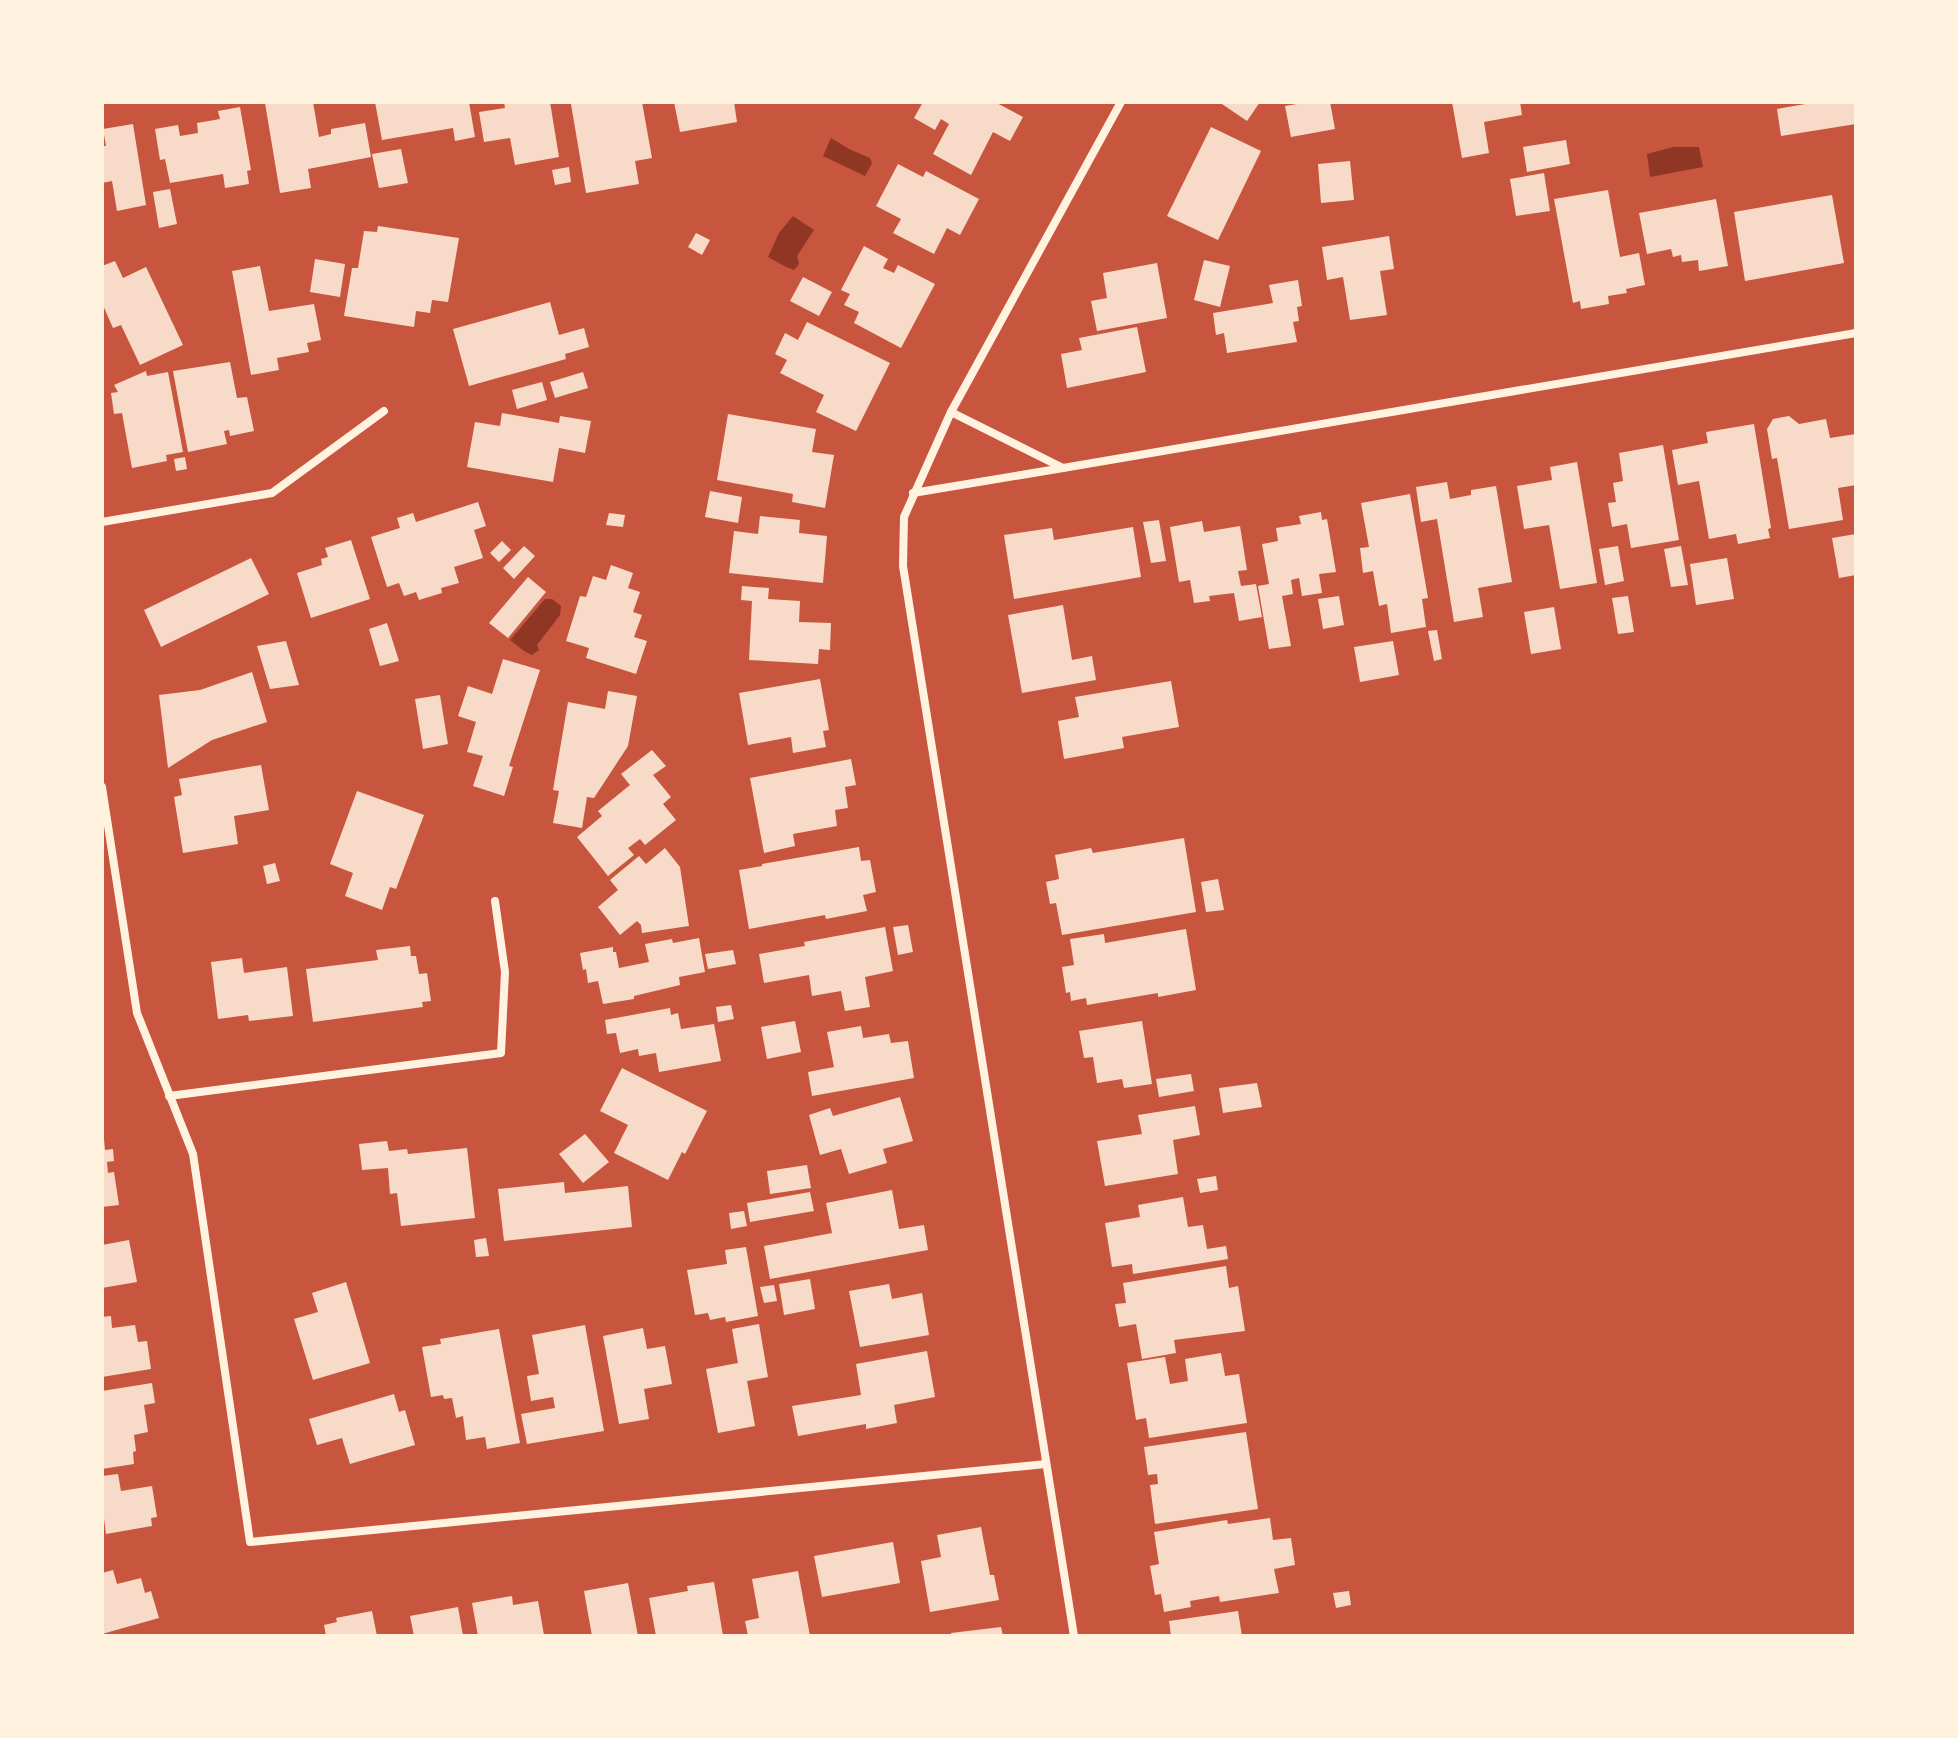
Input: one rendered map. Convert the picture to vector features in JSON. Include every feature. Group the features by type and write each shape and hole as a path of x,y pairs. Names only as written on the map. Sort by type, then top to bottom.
{"street":[{"path":"1074,1636 903,566 904,517 951,412 1121,102"},
{"path":"913,493 1856,333"},
{"path":"102,522 272,493 384,411"},
{"path":"951,412 1063,468"},
{"path":"102,787 137,1013 193,1154 250,1542 1046,1464"},
{"path":"169,1096 501,1053 505,972 495,901"}],"shaded area":[{"path":"831,138 870,158 872,163 865,176 823,156"},
{"path":"1673,147 1699,147 1703,167 1650,177 1647,154"},
{"path":"793,216 814,230 797,256 799,264 794,270 768,257 779,233"},
{"path":"545,599 552,599 561,606 560,615 537,645 539,650 532,655 510,640"}],"building":[{"path":"313,102 319,137 331,134 331,129 365,123 371,157 308,169 311,188 280,193 265,103"},
{"path":"375,102 469,102 475,137 455,141 453,128 382,140"},
{"path":"504,102 550,102 559,157 515,165 510,138 484,142 479,112 505,108"},
{"path":"642,102 652,158 635,161 639,184 586,193 571,104"},
{"path":"674,102 734,102 737,122 680,132"},
{"path":"923,102 995,102 1023,117 1010,141 993,132 971,175 933,154 949,124 941,119 935,130 914,118"},
{"path":"1219,102 1260,102 1247,121"},
{"path":"1297,102 1330,102 1335,129 1291,137 1285,106"},
{"path":"1452,102 1520,102 1522,115 1484,122 1489,153 1462,158"},
{"path":"1817,102 1856,102 1856,124 1781,136 1777,109"},
{"path":"240,107 251,170 247,171 249,184 225,188 223,174 170,183 165,159 160,160 155,129 178,125 180,136 198,133 197,123 220,119 218,111"},
{"path":"133,124 146,205 117,211 112,181 102,183 102,146 106,146 103,129"},
{"path":"1211,127 1261,151 1218,240 1167,216"},
{"path":"1566,140 1570,164 1527,172 1523,147"},
{"path":"401,149 408,183 379,188 372,154"},
{"path":"1350,161 1354,200 1321,203 1318,164"},
{"path":"898,164 923,177 926,171 979,199 960,235 947,228 934,254 893,233 901,219 876,206"},
{"path":"569,167 571,182 555,185 552,170"},
{"path":"1544,173 1550,211 1516,216 1510,179"},
{"path":"170,189 177,224 159,228 153,192"},
{"path":"1608,190 1620,257 1639,253 1645,285 1626,289 1627,293 1608,296 1609,304 1581,309 1580,301 1573,303 1554,199"},
{"path":"1832,195 1844,263 1745,281 1734,212"},
{"path":"1716,199 1728,266 1699,271 1698,260 1682,262 1681,255 1673,257 1671,249 1647,254 1639,213"},
{"path":"378,226 459,238 448,302 432,300 430,313 416,311 414,327 344,316 352,268 358,268 364,231 377,232"},
{"path":"696,233 710,240 702,255 688,247"},
{"path":"1389,236 1394,269 1380,271 1387,315 1350,320 1343,277 1327,280 1322,247"},
{"path":"864,246 888,259 883,268 894,273 898,265 935,284 901,348 854,323 859,312 844,305 850,294 841,290"},
{"path":"315,259 345,264 340,297 310,292"},
{"path":"1204,260 1230,266 1220,307 1194,300"},
{"path":"115,261 123,278 146,267 183,345 140,365 121,325 113,328 102,303 102,266"},
{"path":"1157,263 1167,318 1097,331 1091,301 1107,298 1103,273"},
{"path":"260,266 269,311 314,304 321,340 307,343 309,352 277,358 279,370 251,375 232,271"},
{"path":"803,277 832,292 819,316 790,301"},
{"path":"1298,280 1302,306 1297,307 1299,321 1293,322 1297,342 1227,353 1224,333 1216,335 1213,313 1273,303 1269,285"},
{"path":"550,302 559,335 584,328 589,347 565,354 566,359 469,386 453,329"},
{"path":"807,322 890,363 856,431 816,412 824,395 780,373 787,360 775,354 785,333 798,340"},
{"path":"1137,327 1146,372 1067,388 1061,354 1082,350 1079,338"},
{"path":"230,362 237,398 247,397 254,431 230,436 229,430 224,431 227,444 188,452 173,371"},
{"path":"146,371 147,376 168,372 183,452 166,455 167,461 132,468 122,413 114,414 111,393 118,392 114,385"},
{"path":"583,372 588,388 555,398 550,382"},
{"path":"542,382 547,400 517,409 512,390"},
{"path":"502,413 559,423 560,416 591,421 585,453 559,448 553,482 467,467 475,422 500,426"},
{"path":"728,414 816,429 812,452 834,455 825,508 792,502 793,494 717,480"},
{"path":"1789,416 1799,424 1826,419 1830,438 1856,434 1856,485 1838,488 1843,520 1789,529 1777,458 1772,459 1767,429 1773,419"},
{"path":"1754,424 1770,538 1738,544 1736,534 1709,539 1699,481 1678,485 1672,450 1708,443 1706,432"},
{"path":"1663,445 1679,540 1631,548 1627,524 1612,527 1608,503 1616,502 1613,483 1623,481 1619,453"},
{"path":"185,457 187,469 176,471 174,459"},
{"path":"1577,462 1597,583 1560,589 1549,525 1524,529 1517,486 1552,480 1550,467"},
{"path":"1447,482 1450,499 1471,495 1471,490 1496,486 1512,582 1478,588 1483,617 1454,622 1437,519 1421,522 1416,487"},
{"path":"710,491 742,497 738,523 705,517"},
{"path":"1410,494 1428,598 1422,599 1426,627 1391,633 1387,604 1379,606 1373,571 1363,573 1360,548 1369,547 1361,503"},
{"path":"478,502 486,526 474,530 483,558 454,567 459,583 441,588 442,593 419,600 416,592 404,596 399,583 387,587 371,537 400,528 397,518 413,513 416,522"},
{"path":"1321,512 1322,520 1327,519 1336,572 1319,574 1322,593 1302,596 1299,578 1291,580 1293,594 1282,596 1291,646 1269,649 1258,586 1269,584 1262,544 1278,541 1276,528 1301,524 1299,516"},
{"path":"609,513 625,515 623,527 606,525"},
{"path":"760,516 800,520 799,533 827,536 823,583 729,573 734,531 758,534"},
{"path":"1159,520 1166,561 1151,563 1143,522"},
{"path":"1202,521 1204,532 1240,526 1247,570 1238,571 1241,586 1256,584 1262,617 1239,621 1234,593 1209,596 1210,601 1194,603 1190,580 1179,582 1170,527"},
{"path":"1133,527 1141,577 1014,599 1004,535 1052,528 1054,540"},
{"path":"1856,534 1856,575 1839,578 1832,538"},
{"path":"351,540 370,599 311,618 297,573 322,565 321,559 328,557 325,548"},
{"path":"502,541 511,550 499,562 490,553"},
{"path":"524,546 535,556 514,579 503,568"},
{"path":"1618,546 1624,581 1605,585 1599,549"},
{"path":"1681,546 1688,585 1671,587 1664,549"},
{"path":"251,558 269,594 161,647 144,610"},
{"path":"1727,558 1734,599 1696,605 1690,564"},
{"path":"611,565 633,573 628,588 640,592 633,612 642,615 634,637 647,641 636,674 586,658 589,648 566,641 580,596 586,597 593,576 606,580"},
{"path":"528,577 546,592 508,638 489,623"},
{"path":"742,586 769,588 768,599 800,601 799,622 831,623 830,650 819,649 818,664 749,660 752,601 741,600"},
{"path":"1339,596 1344,625 1323,629 1318,599"},
{"path":"1628,596 1634,632 1618,634 1612,598"},
{"path":"1063,605 1072,660 1092,656 1096,680 1022,693 1008,615"},
{"path":"1554,607 1561,649 1531,654 1524,612"},
{"path":"387,623 399,661 380,666 369,629"},
{"path":"1437,630 1442,659 1434,661 1428,631"},
{"path":"286,641 299,685 270,689 257,646"},
{"path":"1393,641 1399,675 1360,682 1354,647"},
{"path":"503,659 540,670 509,766 513,767 504,796 473,786 483,756 467,752 476,722 458,716 468,686 492,694"},
{"path":"252,672 267,722 212,740 168,768 159,695 200,690"},
{"path":"820,679 829,730 823,731 826,747 793,753 791,737 748,745 739,693"},
{"path":"1171,681 1179,727 1122,737 1124,748 1064,759 1058,721 1079,717 1075,697"},
{"path":"608,691 637,696 628,746 594,798 587,797 582,828 553,823 559,791 553,790 568,702 605,709"},
{"path":"440,695 448,744 423,749 415,699"},
{"path":"652,750 666,766 653,775 671,797 663,804 676,820 645,845 640,839 628,848 634,855 608,876 577,837 602,816 598,811 630,785 621,774"},
{"path":"851,759 856,785 845,787 848,808 835,810 837,826 793,834 795,846 764,853 750,778"},
{"path":"261,765 269,810 234,816 238,844 183,853 174,797 182,795 179,779"},
{"path":"357,791 424,815 396,889 390,887 382,910 345,896 353,873 330,864"},
{"path":"1184,838 1196,912 1062,935 1056,903 1050,904 1046,882 1059,879 1055,855 1091,848 1093,853"},
{"path":"859,847 861,861 870,860 876,892 863,895 867,911 749,929 739,870"},
{"path":"665,848 680,867 689,926 642,933 637,921 620,935 598,907 618,890 610,880 639,856 646,864"},
{"path":"275,863 280,881 267,884 263,866"},
{"path":"1218,879 1224,910 1206,912 1201,882"},
{"path":"908,925 913,952 898,955 893,927"},
{"path":"885,927 893,971 865,977 870,1007 845,1011 841,991 812,996 809,975 764,983 759,954"},
{"path":"1186,929 1196,990 1087,1005 1086,998 1071,1001 1070,992 1066,993 1062,967 1074,965 1070,939 1104,934 1105,943"},
{"path":"699,938 705,972 679,977 680,985 634,996 634,999 603,1004 598,981 588,983 586,969 583,970 580,953 613,947 619,968 649,962 645,944"},
{"path":"410,946 411,956 416,956 419,974 427,973 431,1001 422,1002 423,1007 313,1022 306,969 378,960 376,950"},
{"path":"733,950 736,964 708,969 705,954"},
{"path":"242,958 244,973 287,967 293,1016 249,1021 248,1015 218,1019 211,962"},
{"path":"731,1005 734,1019 718,1022 716,1007"},
{"path":"670,1008 671,1015 678,1013 681,1029 714,1024 721,1061 659,1072 656,1053 639,1056 638,1049 620,1053 616,1033 607,1034 605,1020"},
{"path":"795,1021 801,1052 767,1059 761,1027"},
{"path":"1142,1021 1152,1084 1124,1088 1122,1079 1097,1083 1093,1057 1084,1058 1079,1031"},
{"path":"861,1026 863,1038 889,1034 891,1043 908,1041 914,1078 812,1096 808,1072 834,1067 827,1032"},
{"path":"622,1068 707,1111 668,1180 614,1153 628,1125 600,1111"},
{"path":"1191,1074 1194,1091 1159,1097 1156,1079"},
{"path":"1257,1083 1262,1107 1223,1113 1219,1088"},
{"path":"900,1097 913,1141 883,1149 887,1163 849,1174 841,1149 820,1155 809,1115 830,1108 833,1116"},
{"path":"1195,1106 1200,1135 1173,1140 1178,1174 1105,1186 1097,1141 1142,1134 1138,1115"},
{"path":"585,1134 609,1162 583,1183 559,1154"},
{"path":"102,1139 105,1150 113,1149 114,1161 107,1162 108,1173 114,1172 119,1205 102,1207"},
{"path":"387,1141 389,1151 407,1149 408,1154 467,1148 475,1218 401,1226 397,1193 390,1194 388,1168 362,1170 359,1144"},
{"path":"807,1165 811,1188 770,1194 767,1171"},
{"path":"1216,1176 1218,1190 1200,1193 1197,1179"},
{"path":"564,1182 565,1193 628,1186 632,1227 504,1241 498,1189"},
{"path":"892,1190 899,1229 924,1225 928,1250 770,1279 764,1246 832,1233 826,1203"},
{"path":"810,1192 814,1211 750,1222 747,1203"},
{"path":"1183,1197 1188,1227 1203,1225 1207,1249 1226,1246 1228,1259 1133,1274 1132,1264 1112,1267 1105,1223 1140,1217 1138,1205"},
{"path":"744,1211 747,1226 731,1229 729,1213"},
{"path":"486,1238 489,1256 476,1257 474,1240"},
{"path":"129,1240 137,1282 102,1288 102,1245"},
{"path":"746,1247 758,1316 726,1322 725,1317 710,1320 708,1313 695,1315 687,1270 727,1264 725,1250"},
{"path":"1226,1266 1229,1288 1238,1286 1245,1331 1174,1340 1176,1353 1142,1359 1136,1324 1119,1327 1115,1304 1126,1303 1123,1283"},
{"path":"810,1279 815,1309 784,1315 779,1284"},
{"path":"346,1282 370,1363 313,1380 294,1319 318,1312 312,1293"},
{"path":"889,1284 892,1299 922,1293 929,1335 860,1347 849,1291"},
{"path":"774,1285 777,1301 764,1303 760,1287"},
{"path":"111,1316 112,1328 135,1325 138,1342 147,1341 151,1369 102,1377 102,1317"},
{"path":"759,1324 768,1377 747,1381 755,1426 718,1433 706,1369 738,1363 732,1329"},
{"path":"585,1325 604,1431 527,1444 521,1414 555,1408 553,1397 531,1401 527,1376 539,1374 532,1335"},
{"path":"643,1328 647,1349 665,1346 672,1384 644,1389 649,1419 619,1424 603,1336"},
{"path":"499,1329 520,1443 487,1449 485,1437 466,1440 463,1416 456,1418 452,1398 444,1399 443,1395 431,1397 422,1347 441,1344 440,1339"},
{"path":"927,1351 935,1397 894,1405 897,1423 866,1429 866,1424 798,1436 792,1406 861,1395 856,1364"},
{"path":"1221,1353 1225,1376 1239,1374 1247,1423 1149,1438 1146,1418 1136,1420 1127,1363 1165,1357 1170,1384 1188,1381 1185,1359"},
{"path":"152,1383 155,1403 144,1405 148,1432 134,1435 134,1464 102,1469 102,1391"},
{"path":"394,1394 399,1412 405,1410 415,1445 350,1464 342,1438 317,1445 309,1419"},
{"path":"1246,1432 1258,1509 1155,1524 1150,1485 1158,1484 1157,1474 1148,1475 1144,1447"},
{"path":"118,1474 121,1491 152,1486 157,1517 151,1518 152,1526 106,1534 102,1520 102,1476"},
{"path":"1270,1518 1273,1540 1291,1538 1295,1565 1274,1569 1279,1593 1220,1602 1219,1596 1190,1601 1191,1607 1164,1612 1161,1594 1155,1595 1150,1566 1159,1564 1154,1532 1227,1520 1228,1524"},
{"path":"981,1527 990,1575 994,1575 999,1600 930,1612 921,1561 941,1557 937,1535"},
{"path":"893,1542 900,1583 822,1597 814,1556"},
{"path":"113,1570 117,1584 141,1578 145,1593 151,1591 159,1618 102,1634 102,1573"},
{"path":"798,1571 810,1636 748,1636 745,1621 759,1618 752,1579"},
{"path":"714,1582 723,1636 656,1636 649,1598 688,1591 687,1586"},
{"path":"628,1583 638,1636 592,1636 584,1591"},
{"path":"1349,1591 1351,1605 1336,1608 1333,1593"},
{"path":"512,1596 513,1605 538,1601 544,1635 478,1636 472,1603"},
{"path":"458,1607 463,1636 414,1636 410,1616"},
{"path":"372,1611 377,1636 326,1636 324,1625 337,1622 336,1618"},
{"path":"1238,1611 1242,1636 1171,1636 1169,1621"},
{"path":"1001,1627 1003,1636 951,1636 951,1633"}]}
